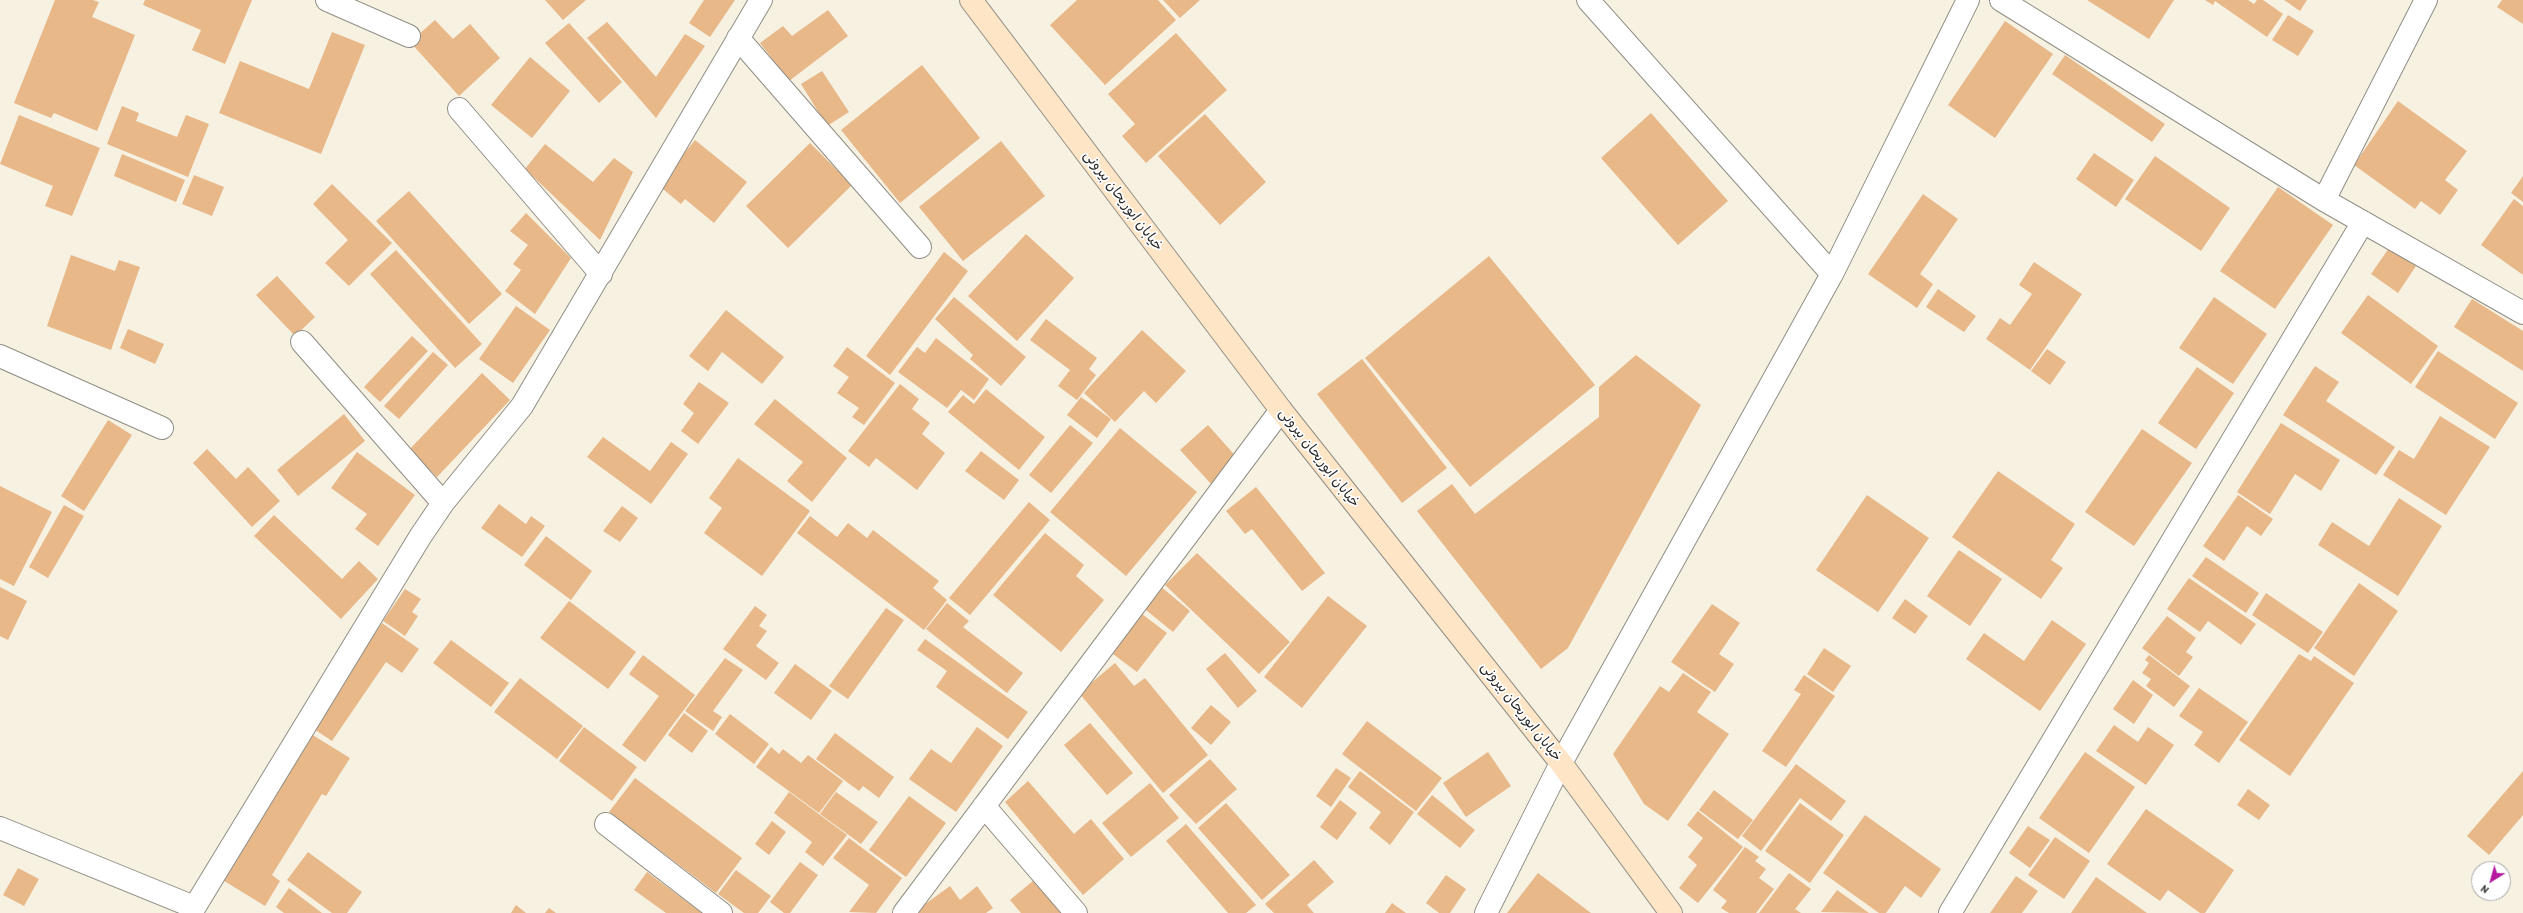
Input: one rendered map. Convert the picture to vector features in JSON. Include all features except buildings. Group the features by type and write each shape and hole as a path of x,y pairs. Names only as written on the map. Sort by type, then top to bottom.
{"street":[{"path":"327,0 409,36"},
{"path":"0,828 193,910 420,537 443,503 522,406 761,0"},
{"name":"خیابان ابوریحان بیرونی","path":"971,0 1281,410 1561,763 1671,913"},
{"path":"1588,0 1832,274"},
{"path":"1486,913 1561,763 1832,274 1968,0"},
{"path":"2001,0 2324,200 2523,313"},
{"path":"2324,200 2426,0"},
{"path":"738,38 920,247"},
{"path":"458,109 601,274"},
{"path":"1950,913 2363,222"},
{"path":"302,342 443,503"},
{"path":"0,356 162,428"},
{"path":"904,913 1281,410"},
{"path":"984,806 1076,913"},
{"path":"606,824 721,913"}]}
